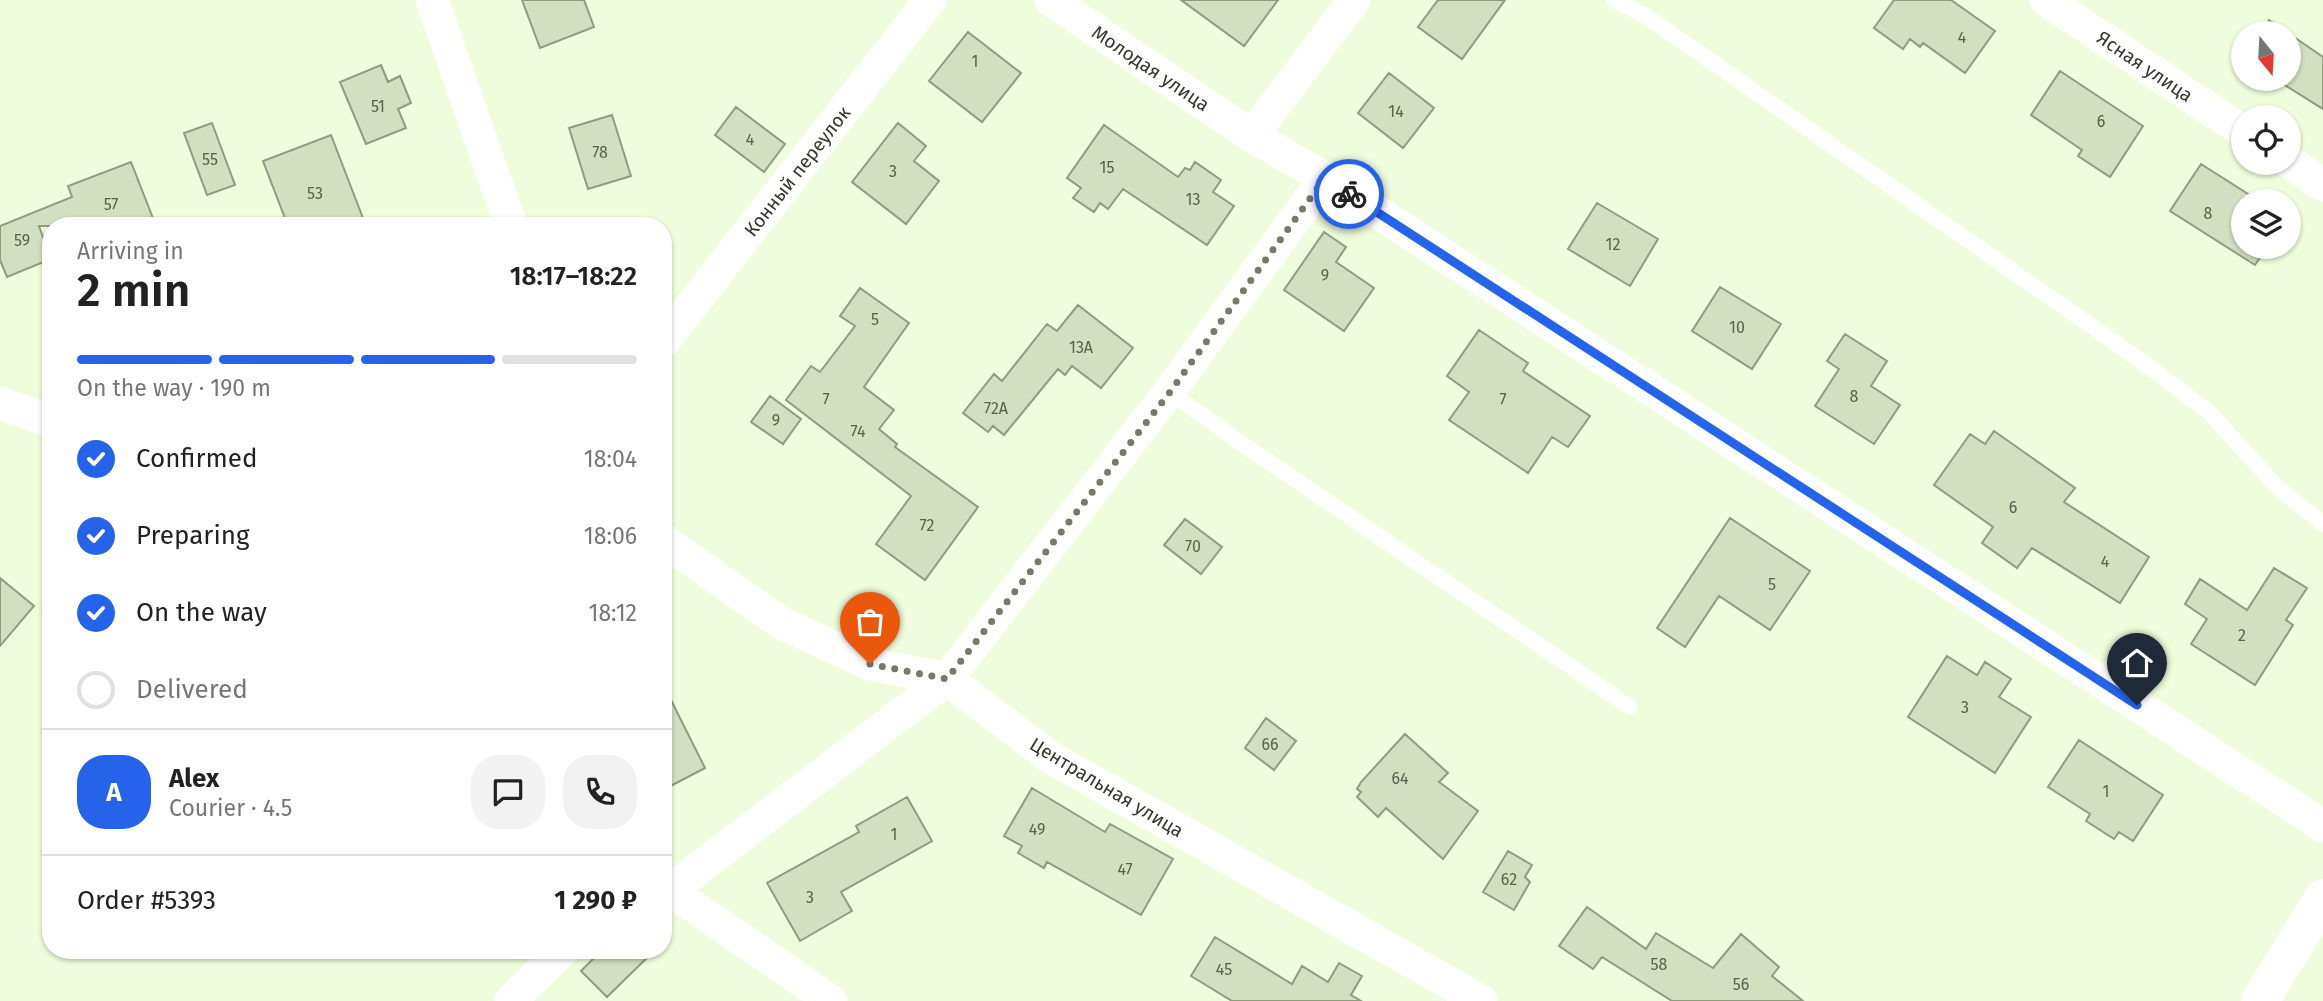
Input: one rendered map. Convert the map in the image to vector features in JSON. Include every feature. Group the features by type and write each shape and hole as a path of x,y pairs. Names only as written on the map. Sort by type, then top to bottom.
{"street":[{"path":"432,0 508,217"},
{"name":"Конный переулок","path":"672,330 930,0"},
{"name":"Молодая улица","path":"1051,0 1252,136 1325,178 2323,826"},
{"path":"1252,136 1354,0"},
{"name":"Ясная улица","path":"2046,0 2231,123"},
{"path":"2301,170 2323,185"},
{"path":"672,886 947,679 1170,392 1325,178"},
{"path":"0,404 42,418"},
{"name":"Центральная улица","path":"672,546 781,623 870,664 947,679 1050,757 1481,1001"},
{"path":"672,893 831,1001"},
{"path":"2260,1001 2323,898"},
{"path":"511,1001 553,959"}],"lane":[{"path":"1614,0 1646,16 2140,360 2209,412 2277,487 2323,524"},
{"path":"1170,392 1630,707"}],"building":[{"path":"522,0 584,0 594,27 540,48"},
{"path":"1181,0 1278,0 1244,46"},
{"path":"1438,0 1505,0 1462,59 1418,27"},
{"path":"1894,0 1951,0 1995,31 1965,73 1923,43 1920,47 1910,39 1903,49 1874,28"},
{"path":"968,32 1021,73 982,122 929,81"},
{"path":"2301,42 2323,57 2323,109 2294,91 2301,91"},
{"path":"381,65 388,82 400,76 411,103 398,109 406,128 366,144 340,82"},
{"path":"2060,71 2143,126 2110,177 2078,156 2082,150 2031,115"},
{"path":"1389,73 1434,108 1403,148 1358,113"},
{"path":"736,107 785,144 764,172 715,135"},
{"path":"612,115 631,176 588,189 569,128"},
{"path":"212,123 235,185 207,195 184,133"},
{"path":"898,123 926,146 914,161 939,181 906,224 852,182"},
{"path":"1104,125 1178,177 1185,168 1190,170 1195,162 1221,180 1213,192 1234,206 1207,245 1123,189 1108,209 1100,203 1094,212 1073,198 1081,188 1067,178"},
{"path":"331,135 363,217 285,217 263,161"},
{"path":"131,162 152,217 42,217 42,226 39,226 42,234 42,263 7,277 0,260 0,226 72,197 68,186"},
{"path":"2201,164 2240,189 2231,189 2231,250 2170,211"},
{"path":"1597,203 1658,239 1630,286 1568,249"},
{"path":"1324,232 1346,247 1336,262 1374,288 1344,331 1284,290"},
{"path":"2246,259 2259,259 2255,265"},
{"path":"1720,287 1781,324 1752,369 1692,331"},
{"path":"860,288 909,323 864,387 894,410 879,429 897,444 895,447 978,507 925,580 876,544 911,496 786,400 811,366 820,372 855,326 840,316"},
{"path":"1078,305 1133,348 1101,388 1072,366 1065,375 1058,369 1004,435 993,426 988,432 963,413 994,374 1002,381 1047,324 1057,331"},
{"path":"1479,330 1528,363 1523,371 1590,416 1568,447 1552,437 1528,473 1449,420 1469,392 1447,376"},
{"path":"1845,334 1887,361 1871,386 1900,405 1874,444 1815,406 1839,369 1827,361"},
{"path":"770,396 801,419 783,444 751,422"},
{"path":"1994,431 2075,488 2064,502 2149,557 2120,603 2032,548 2017,568 1982,543 1993,527 1934,485 1970,434 1985,444"},
{"path":"1730,518 1810,571 1770,630 1719,596 1685,647 1657,628"},
{"path":"1185,519 1222,547 1201,574 1164,545"},
{"path":"2274,568 2307,588 2286,620 2293,625 2255,685 2191,644 2207,619 2185,604 2200,579 2247,610"},
{"path":"0,578 34,606 0,646"},
{"path":"1947,656 1977,675 1985,662 2011,679 1999,697 2031,717 1995,773 1908,717"},
{"path":"672,702 705,768 672,785"},
{"path":"1266,718 1296,741 1274,770 1245,748"},
{"path":"1405,734 1448,773 1439,782 1478,811 1443,859 1386,808 1378,817 1357,797 1361,792 1357,789 1361,782"},
{"path":"2079,740 2163,795 2133,841 2119,832 2114,839 2086,821 2090,814 2048,787"},
{"path":"1032,788 1105,832 1110,824 1173,859 1141,915 1047,862 1044,868 1018,853 1022,846 1004,836"},
{"path":"907,797 932,841 841,892 852,911 800,941 767,883 859,832 856,826"},
{"path":"1508,851 1532,865 1525,877 1530,882 1514,910 1483,892"},
{"path":"1587,907 1646,949 1656,933 1713,968 1741,934 1779,967 1772,976 1803,1001 1672,1001 1602,957 1593,969 1559,946"},
{"path":"1215,937 1292,984 1302,966 1328,982 1339,963 1362,976 1351,995 1361,1001 1232,1001 1191,976"},
{"path":"593,959 646,959 607,997 581,971"}],"way so far":[{"path":"870,664 947,679 1170,392 1325,178 1349,194"}],"route":[{"path":"1349,194 2137,705"}]}
